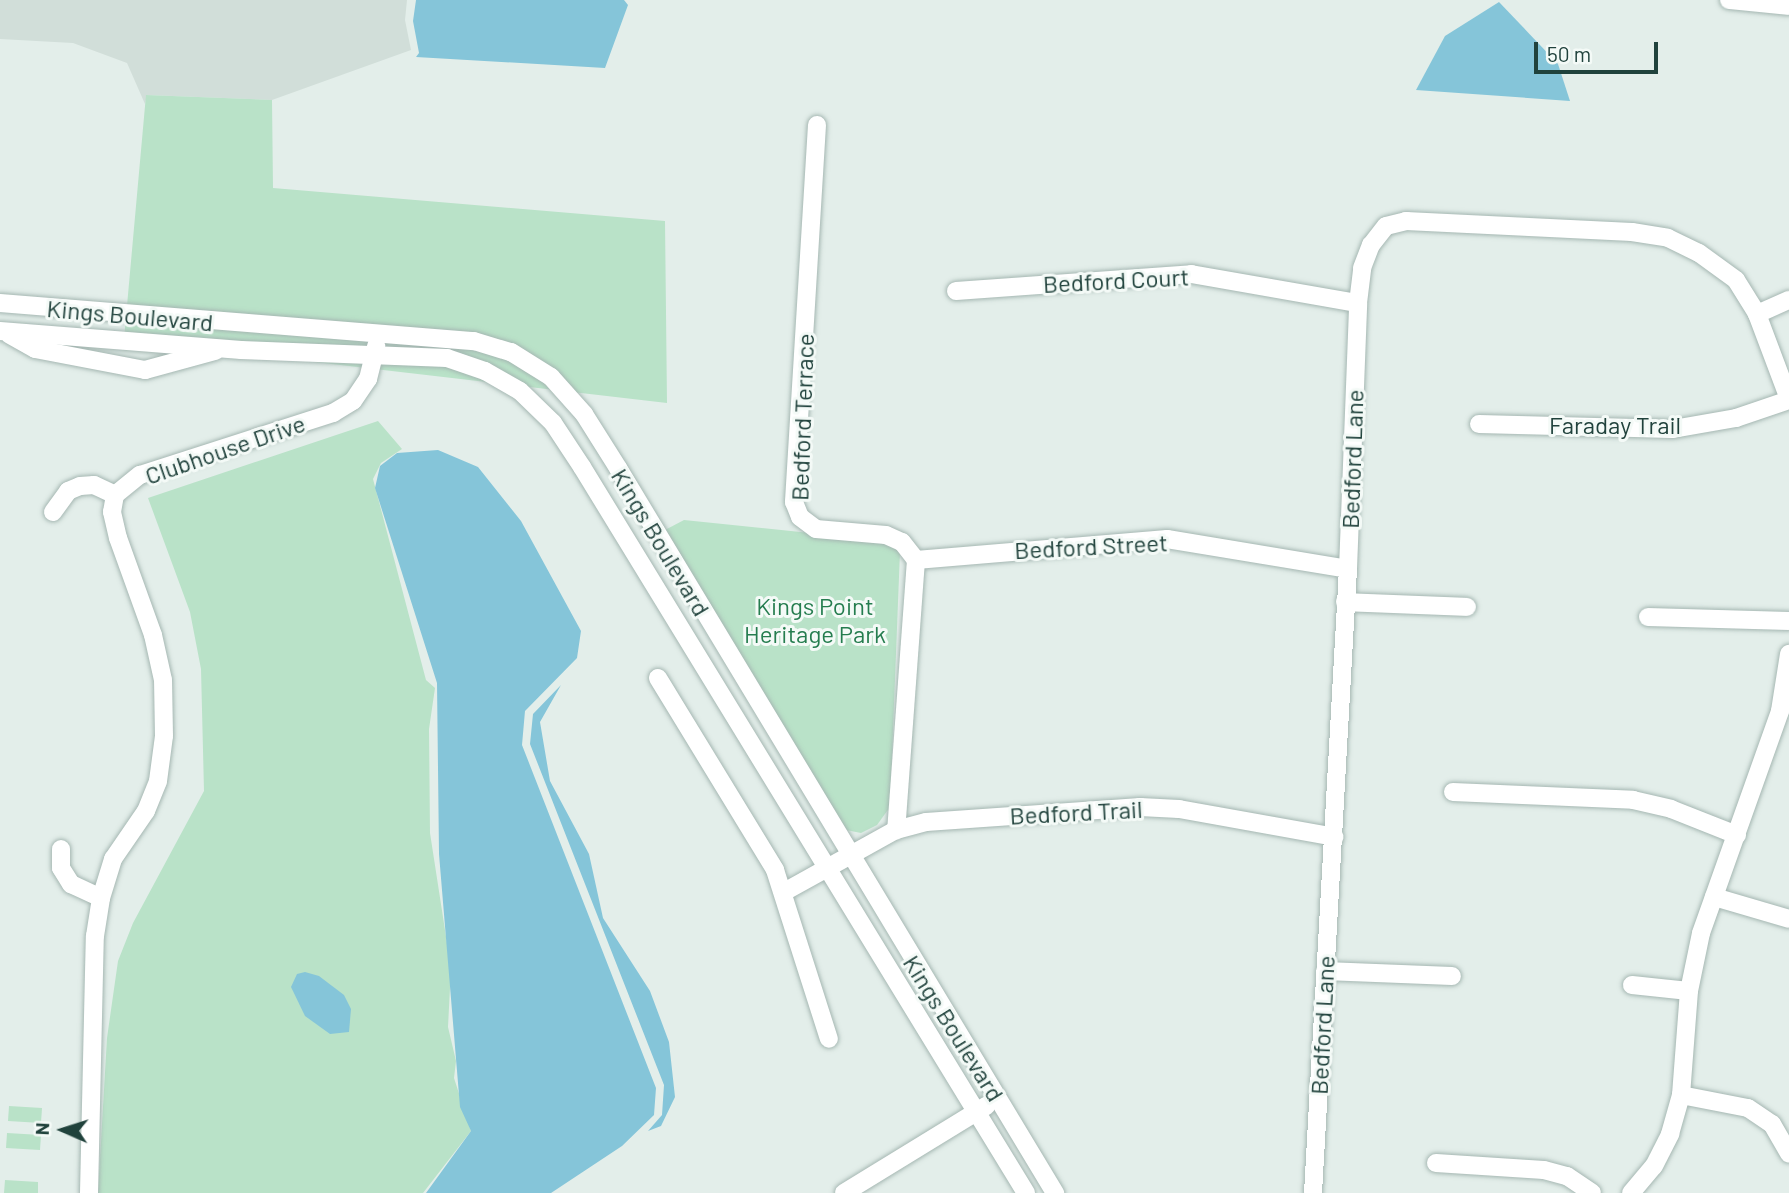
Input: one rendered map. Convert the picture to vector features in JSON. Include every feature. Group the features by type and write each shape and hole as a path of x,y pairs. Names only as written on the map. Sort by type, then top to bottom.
{"street":[{"path":"1729,0 1789,6"},
{"name":"Bedford Terrace","path":"817,125 794,502 800,517 816,529 886,535 902,542 916,560"},
{"name":"Bedford Lane","path":"1312,1193 1348,569 1358,303 1362,268 1371,245 1386,226 1406,221 1632,232 1668,238 1699,253 1736,280 1757,314 1789,400"},
{"name":"Bedford Court","path":"956,291 1170,274 1358,303"},
{"path":"1757,314 1789,300"},
{"name":"Kings Boulevard","path":"0,303 474,341 511,352 551,377 584,414 618,468 849,858 1055,1193"},
{"name":"Kings Boulevard","path":"2,331 223,348 447,358 485,371 520,391 553,423 673,611 1026,1193"},
{"name":"Kings Boulevard","path":"2,331 35,349 145,370 223,348"},
{"name":"Clubhouse Drive","path":"89,1193 95,936 101,898 113,859 145,811 158,781 164,736 163,680 153,635 118,538 112,512 115,495 140,475 333,413 353,401 375,356 376,332"},
{"name":"Faraday Trail","path":"1479,424 1673,429 1736,418 1789,400"},
{"path":"53,512 68,491 80,486 94,485 115,495"},
{"name":"Bedford Street","path":"916,560 1167,539 1348,569"},
{"path":"895,830 916,560"},
{"path":"1345,602 1467,607"},
{"path":"1647,617 1789,621"},
{"path":"1631,1193 1654,1166 1670,1134 1681,1095 1689,991 1714,897 1785,712 1789,654"},
{"path":"658,678 784,892 829,1039"},
{"path":"1453,792 1633,800 1671,809 1737,835"},
{"name":"Bedford Trail","path":"784,892 828,870 895,830 926,822 1140,807 1179,809 1334,837"},
{"path":"61,849 61,868 71,884 101,898"},
{"path":"1714,897 1789,919"},
{"path":"1325,971 1452,976"},
{"path":"1632,985 1689,991"},
{"path":"1681,1095 1748,1108 1772,1124 1789,1153"},
{"path":"844,1193 998,1098"},
{"path":"1436,1163 1544,1170 1567,1176 1592,1193"}],"shaded area":[{"path":"0,0 407,0 405,20 411,50 272,100 147,95 145,104 127,63 73,43 0,39"}],"green space":[{"path":"146,95 272,100 273,188 665,221 667,403 263,356 123,350"},
{"path":"378,421 402,449 381,463 373,479 426,680 435,688 429,729 430,833 451,969 448,1027 456,1061 454,1078 471,1131 423,1193 98,1193 107,1038 118,961 133,923 204,791 201,669 190,612 148,498"},
{"name":"Kings Point Heritage Park","path":"684,520 887,541 900,551 890,807 877,825 861,833 846,830 665,530"},
{"path":"9,1106 42,1108 41,1123 8,1121"},
{"path":"7,1133 41,1135 40,1150 6,1148"},
{"path":"5,1180 38,1182 38,1193 4,1193"}],"water":[{"path":"416,0 624,0 628,5 605,68 416,57 419,53 413,21"},
{"path":"1499,2 1558,64 1570,101 1416,90 1445,36"},
{"path":"438,450 478,467 521,521 581,631 577,658 525,711 522,745 656,1088 654,1115 622,1146 551,1193 426,1193 471,1131 460,1107 439,854 437,683 375,488 380,466 397,453"},
{"path":"561,685 540,722 550,781 589,854 603,918 650,991 669,1042 675,1097 661,1126 648,1131 662,1115 664,1085 530,744 533,714"},
{"path":"305,972 319,976 344,995 351,1009 349,1032 330,1034 305,1016 291,987 297,974"}]}
